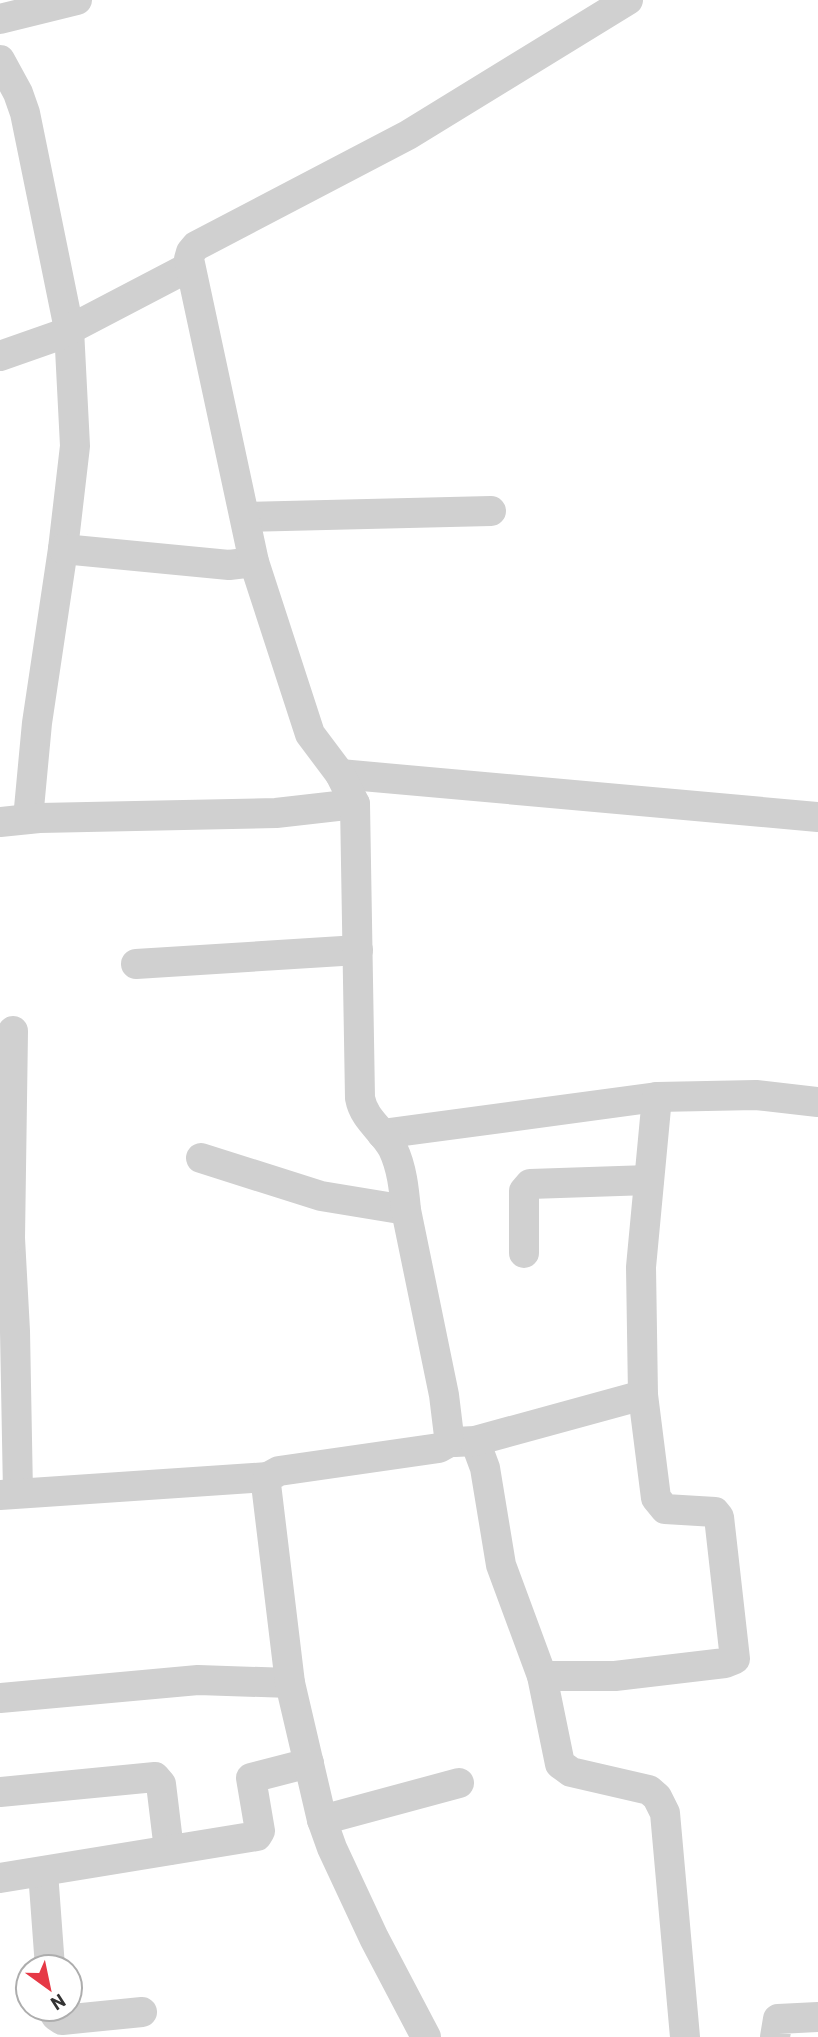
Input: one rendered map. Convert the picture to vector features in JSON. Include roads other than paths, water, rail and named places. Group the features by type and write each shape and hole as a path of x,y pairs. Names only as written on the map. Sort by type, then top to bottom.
{"street":[{"path":"0,19 78,0"},
{"path":"609,5 408,135 196,246 191,252 189,267 201,309 254,562 310,734 340,774 355,804 360,1098 366,1116 393,1150 403,1182 406,1210 444,1395 449,1436 462,1442 485,1468 501,1565 541,1676 557,1758 564,1768 571,1772 643,1788 657,1797 665,1812 685,2037"},
{"path":"0,60 18,93 25,113 69,329 75,446 63,549 37,723 14,821 276,813 355,804"},
{"path":"0,356 57,336 189,267"},
{"path":"246,517 491,511"},
{"path":"63,549 229,565 254,562"},
{"path":"340,774 818,817"},
{"path":"135,964 358,950"},
{"path":"13,1031 5,1238 15,1331 9,1494 268,1477 279,1471 439,1448 643,1395"},
{"path":"382,1134 657,1097 756,1095 818,1102"},
{"path":"541,1676 644,1674 725,1663 735,1659 719,1517 715,1512 670,1510 656,1498 643,1395 641,1267 657,1097"},
{"path":"201,1158 321,1196 406,1210"},
{"path":"524,1253 524,1191 530,1184 649,1180"},
{"path":"268,1477 266,1484 290,1683 322,1820 331,1849 426,2037"},
{"path":"0,1698 198,1680 290,1683"},
{"path":"0,1878 257,1836 260,1831 251,1778 309,1763"},
{"path":"0,1792 155,1777 160,1784 169,1850"},
{"path":"322,1820 459,1783"},
{"path":"43,1872 49,1953"},
{"path":"84,2018 142,2012"},
{"path":"775,2037 778,2019 818,2017"}]}
